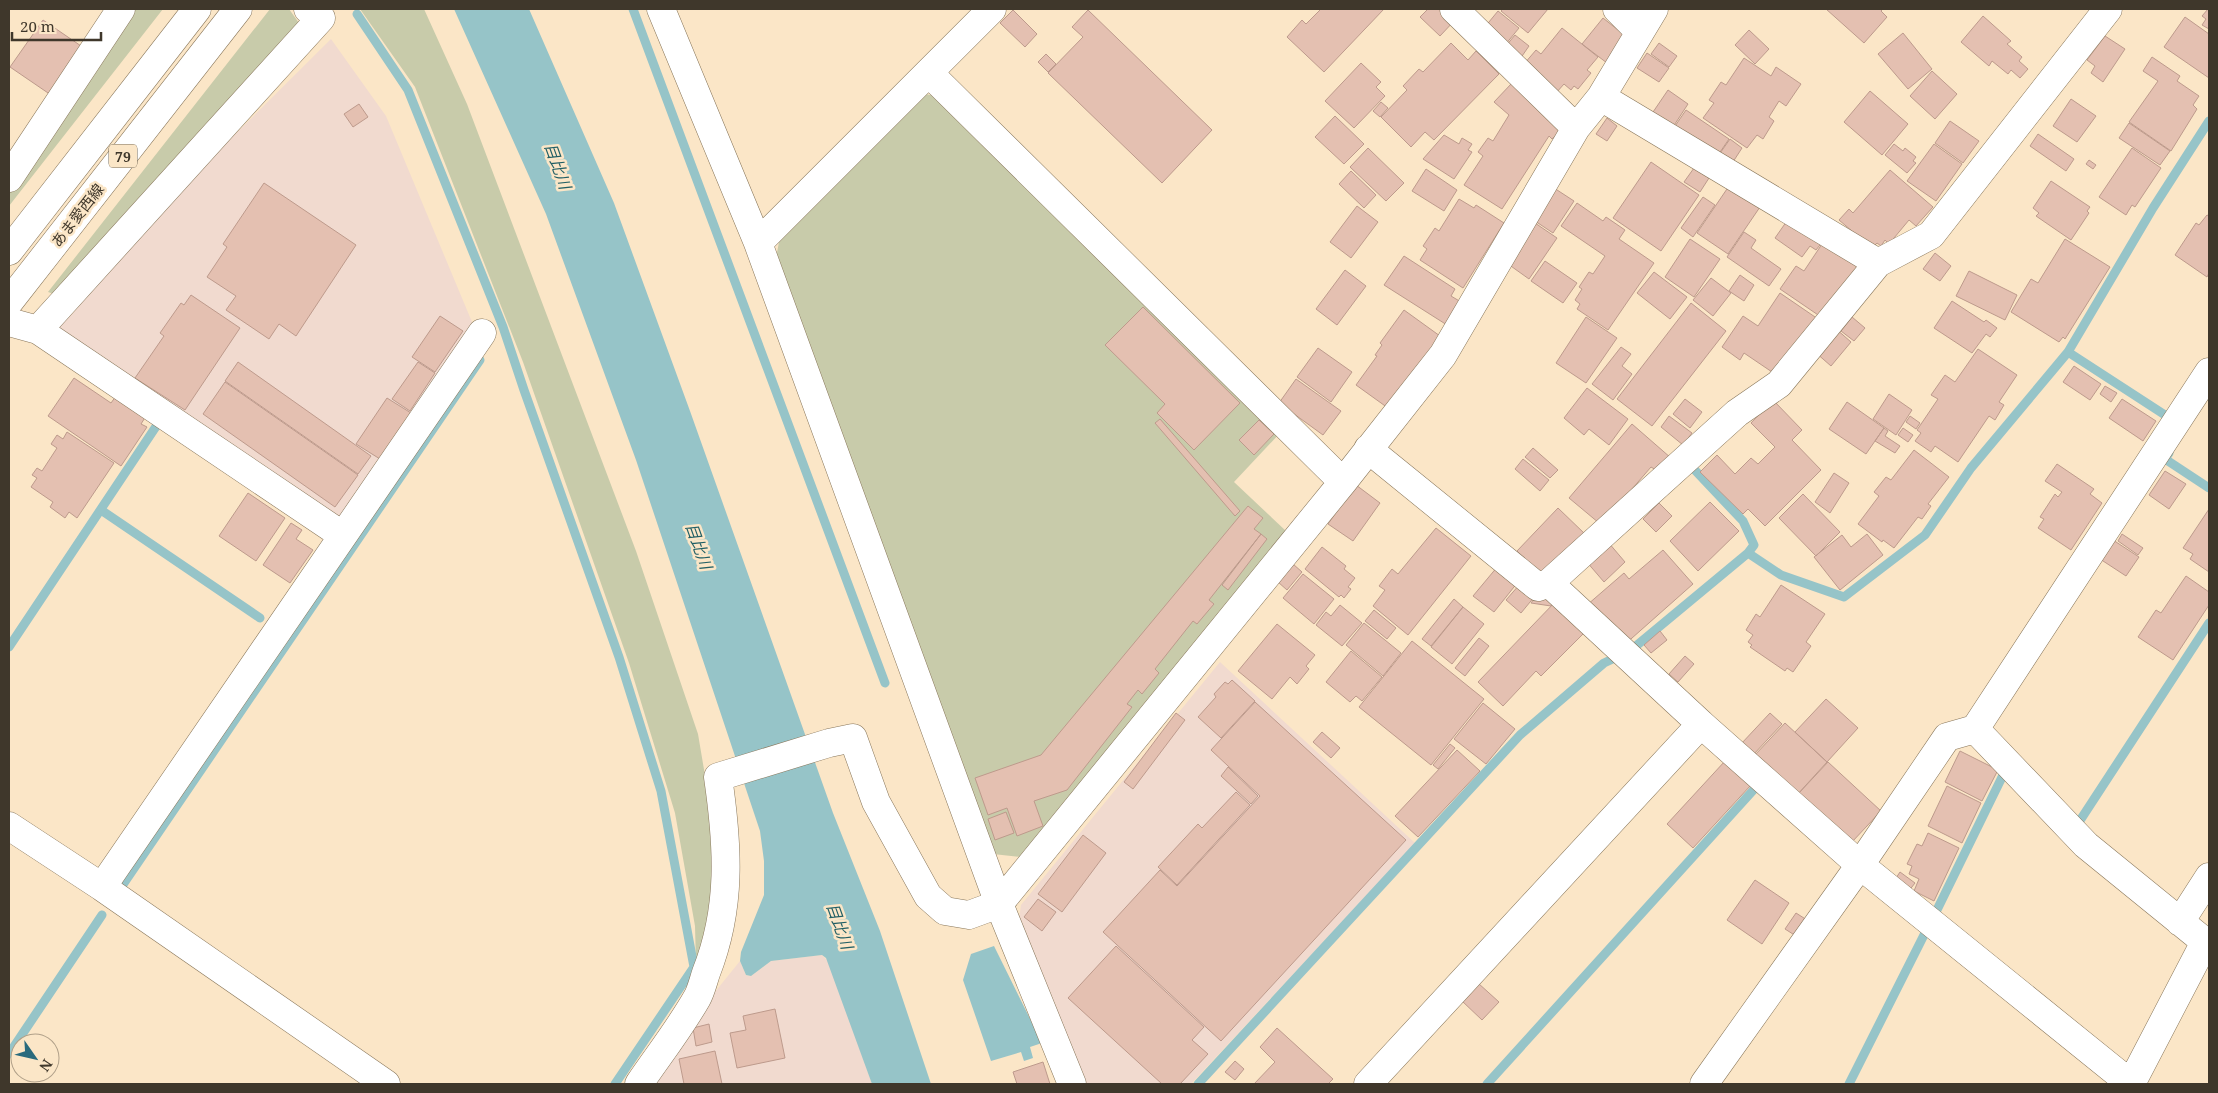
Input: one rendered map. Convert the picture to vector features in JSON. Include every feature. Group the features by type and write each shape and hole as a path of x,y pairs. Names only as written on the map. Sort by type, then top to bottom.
{"street":[{"path":"9,178 121,9"},
{"name":"79","path":"9,251 196,9"},
{"name":"あま愛西線","path":"9,302 238,9"},
{"path":"38,330 321,18 308,9"},
{"path":"661,9 758,243 999,904 1072,1084"},
{"path":"758,243 992,9"},
{"path":"1454,9 1576,128"},
{"path":"1617,9 1640,32"},
{"path":"638,1084 698,997 716,949 725,903 727,866 724,816 718,777 830,743 853,738 876,802 928,896 945,911 969,915 999,904 1343,482 1442,355 1576,128 1601,97 1654,9"},
{"path":"1368,449 1538,587 1549,583 1737,413 1779,384 1878,263 1931,235 2108,9"},
{"path":"929,73 1343,482"},
{"path":"1601,97 1878,263"},
{"path":"9,322 38,330 342,535"},
{"path":"102,887 482,333"},
{"path":"1704,1084 1860,865 1947,737 1975,729 2209,372"},
{"path":"1549,583 1701,724 1860,865 2131,1084 2207,943 2086,845 1975,729"},
{"path":"1368,1084 1701,724"},
{"path":"9,826 102,887 386,1084"},
{"path":"2180,922 2209,877"}],"shaded area":[{"path":"331,39 386,116 472,322 463,343 342,520 58,328 74,312 135,234"},
{"path":"1220,662 1415,843 1191,1084 1081,1084 1019,919 1021,905"},
{"path":"822,955 830,963 872,1084 653,1084 698,1013 740,961 746,975 751,976 771,961"}],"green space":[{"path":"131,9 163,9 9,206 9,192"},
{"path":"270,9 289,9 299,23 54,294 48,292"},
{"path":"360,9 424,9 467,104 636,551 698,734 711,811 716,863 702,964 696,963 695,926 675,813 629,663 523,362 415,87"},
{"path":"925,94 936,96 1280,433 1234,482 1286,531 1021,857 993,854 776,258 779,242"}],"water":[{"name":"目比川","path":"454,9 529,9 614,203 833,813 880,931 931,1084 872,1084 826,958 822,955 771,961 751,976 746,975 740,961 741,952 764,895 764,861 760,831 636,460 546,214"},
{"path":"994,946 1042,1043 1030,1047 1033,1058 1024,1061 1021,1052 991,1061 963,980 971,954"}],"building":[{"path":"1321,9 1384,9 1324,72 1287,37 1302,20 1306,24"},
{"path":"1428,9 1442,9 1455,20 1440,36 1420,17"},
{"path":"1503,9 1548,9 1528,33 1501,11"},
{"path":"1826,9 1883,9 1881,11 1887,17 1864,43"},
{"path":"2208,9 2209,29 2202,25 2206,19 2202,16"},
{"path":"1013,10 1037,34 1025,47 1000,23"},
{"path":"1088,10 1212,130 1162,183 1048,73 1083,37 1072,27"},
{"path":"1498,11 1519,28 1505,45 1484,28"},
{"path":"1983,16 2011,41 2007,44 2022,57 2019,61 2028,69 2020,78 2011,70 2008,74 1992,61 1989,66 1961,42"},
{"path":"2185,17 2209,34 2209,78 2164,47"},
{"path":"1603,18 1628,38 1607,63 1582,44"},
{"path":"43,20 84,48 51,95 10,67"},
{"path":"1562,28 1598,57 1587,70 1591,73 1578,89 1574,86 1571,90 1564,84 1556,93 1524,64 1536,50 1541,54"},
{"path":"1749,30 1769,49 1755,64 1735,45"},
{"path":"1903,33 1932,69 1908,89 1878,54"},
{"path":"1515,35 1529,46 1520,59 1505,47"},
{"path":"2105,36 2125,49 2103,82 2091,73 2095,66 2087,60"},
{"path":"1451,43 1468,60 1476,51 1499,74 1434,140 1425,132 1411,147 1381,117 1407,90 1403,86 1419,69 1423,72"},
{"path":"1659,43 1677,56 1669,67 1651,54"},
{"path":"1647,53 1669,68 1659,82 1637,68"},
{"path":"1046,54 1056,64 1048,72 1038,62"},
{"path":"2152,57 2180,76 2177,81 2199,96 2193,105 2197,109 2171,151 2129,122 2158,81 2143,71"},
{"path":"1744,58 1771,76 1776,67 1801,84 1786,106 1779,101 1769,117 1774,121 1763,139 1757,135 1747,148 1703,118 1714,103 1709,100 1721,82 1726,85"},
{"path":"1361,63 1381,82 1376,87 1385,96 1354,128 1325,101"},
{"path":"1932,71 1957,94 1935,119 1910,96"},
{"path":"1512,83 1562,130 1552,139 1549,136 1502,209 1464,185 1483,156 1478,152 1488,138 1493,141 1509,115 1494,102"},
{"path":"1668,90 1688,104 1671,130 1651,115"},
{"path":"1870,91 1908,124 1882,155 1844,122"},
{"path":"2071,99 2096,116 2077,142 2053,126"},
{"path":"1381,102 1388,108 1380,117 1373,111"},
{"path":"359,104 368,117 353,127 344,114"},
{"path":"1686,110 1729,139 1716,158 1673,129"},
{"path":"1335,116 1364,144 1344,164 1315,137"},
{"path":"1607,118 1617,126 1607,141 1596,134"},
{"path":"1950,121 1979,141 1963,163 1935,143"},
{"path":"2129,123 2170,151 2160,165 2119,138"},
{"path":"2038,134 2074,159 2066,171 2030,146"},
{"path":"1444,135 1459,144 1462,138 1472,144 1468,150 1472,152 1454,179 1423,159"},
{"path":"1730,139 1742,148 1731,165 1718,156"},
{"path":"1894,144 1903,151 1905,148 1916,157 1913,161 1916,163 1907,173 1885,155"},
{"path":"1934,144 1962,164 1936,201 1907,181"},
{"path":"1368,148 1404,183 1386,201 1350,167"},
{"path":"2132,148 2161,168 2135,207 2132,205 2126,215 2099,197"},
{"path":"2089,160 2096,165 2093,169 2086,164"},
{"path":"1651,162 1699,195 1661,251 1613,218"},
{"path":"1694,168 1709,178 1700,192 1684,182"},
{"path":"1426,169 1457,190 1444,211 1412,191"},
{"path":"1890,170 1933,207 1916,226 1909,220 1889,244 1885,240 1881,246 1877,243 1872,248 1839,220 1849,209 1853,213"},
{"path":"1351,171 1376,195 1364,208 1339,184"},
{"path":"2051,181 2090,207 2087,211 2089,213 2071,240 2036,216 2039,213 2033,208"},
{"path":"264,183 356,245 296,336 279,324 269,339 226,310 236,296 207,277 227,247 223,244"},
{"path":"1729,186 1760,207 1728,254 1697,233"},
{"path":"1554,188 1574,201 1553,233 1532,219"},
{"path":"1703,197 1715,205 1693,237 1681,228"},
{"path":"1459,199 1474,208 1476,205 1504,223 1463,288 1420,260 1427,249 1423,246 1435,228 1439,231"},
{"path":"1577,203 1603,221 1606,217 1625,230 1619,239 1654,263 1608,330 1577,309 1580,304 1575,300 1582,289 1579,287 1589,272 1593,274 1605,256 1561,226"},
{"path":"1357,206 1378,222 1351,258 1330,242"},
{"path":"2207,215 2209,216 2209,273 2207,277 2175,255 2196,223 2199,225"},
{"path":"1789,218 1823,241 1816,250 1810,246 1802,257 1775,238"},
{"path":"1535,223 1557,238 1529,279 1508,264"},
{"path":"1744,232 1756,240 1751,248 1781,269 1769,286 1727,257"},
{"path":"1690,239 1720,259 1694,297 1665,277"},
{"path":"2065,239 2110,267 2065,339 2063,337 2059,342 2011,312 2031,279 2038,283"},
{"path":"1824,241 1861,266 1824,319 1780,289 1796,266 1804,271"},
{"path":"1935,253 1951,266 1940,281 1923,269"},
{"path":"1404,256 1455,289 1451,296 1461,302 1447,325 1384,285"},
{"path":"1545,261 1577,283 1563,303 1531,281"},
{"path":"1345,270 1366,286 1337,325 1316,309"},
{"path":"1969,271 2017,295 2005,320 1956,296"},
{"path":"1654,272 1687,297 1670,319 1637,293"},
{"path":"1740,275 1754,285 1744,301 1729,291"},
{"path":"1711,278 1731,293 1713,316 1693,300"},
{"path":"1780,293 1818,319 1775,374 1744,353 1740,360 1722,347 1743,316 1758,326"},
{"path":"191,295 240,328 185,410 135,378 164,336 160,333 181,303 184,305"},
{"path":"1952,301 1984,322 1986,320 1997,328 1990,337 1986,334 1972,353 1934,328"},
{"path":"1691,303 1726,331 1652,426 1617,399"},
{"path":"1143,307 1240,403 1194,450 1157,413 1165,404 1105,345"},
{"path":"1404,310 1440,336 1388,408 1356,385 1377,356 1375,355 1382,345 1380,343"},
{"path":"440,316 463,331 435,372 412,357"},
{"path":"1586,317 1617,338 1586,383 1556,363"},
{"path":"1852,317 1865,328 1854,341 1841,331"},
{"path":"1835,328 1851,342 1831,366 1815,352"},
{"path":"1621,347 1631,354 1622,366 1632,374 1613,400 1592,384"},
{"path":"1318,348 1352,372 1331,402 1297,377"},
{"path":"1978,349 2017,375 1999,402 2004,405 1995,420 1989,416 1958,462 1935,446 1931,452 1915,441 1921,433 1917,430 1938,399 1931,395 1945,375 1955,382"},
{"path":"238,362 371,456 358,474 225,381"},
{"path":"418,362 435,373 410,411 392,399"},
{"path":"2074,366 2101,384 2090,400 2063,382"},
{"path":"74,378 111,403 116,396 146,416 141,424 147,427 121,466 48,416"},
{"path":"1296,379 1341,411 1323,435 1279,403"},
{"path":"225,382 358,475 335,507 203,414"},
{"path":"2105,386 2117,393 2111,402 2100,394"},
{"path":"1587,388 1628,419 1609,445 1589,429 1584,435 1564,418"},
{"path":"1889,394 1912,410 1896,435 1873,419"},
{"path":"387,398 411,413 380,459 356,444"},
{"path":"1685,399 1702,412 1690,428 1673,414"},
{"path":"2122,399 2156,421 2143,441 2109,418"},
{"path":"1773,400 1802,430 1792,440 1821,470 1765,526 1748,509 1743,514 1700,472 1717,455 1735,474 1751,458 1758,464 1775,447 1751,423"},
{"path":"1847,402 1884,428 1866,454 1829,429"},
{"path":"1669,416 1692,433 1683,445 1661,427"},
{"path":"1910,416 1920,423 1916,429 1906,422"},
{"path":"1160,419 1240,511 1235,516 1155,423"},
{"path":"1259,420 1274,434 1254,455 1239,440"},
{"path":"1632,424 1671,458 1666,464 1663,461 1656,470 1651,467 1612,512 1599,523 1569,498"},
{"path":"1884,428 1888,431 1885,436 1900,446 1895,453 1875,441"},
{"path":"1903,428 1913,435 1908,442 1898,435"},
{"path":"67,432 114,463 77,518 69,512 65,518 50,507 53,502 31,487 37,478 32,475 37,468 42,471 57,448 51,444 57,435 63,439"},
{"path":"1533,448 1558,470 1550,478 1525,457"},
{"path":"1914,450 1949,477 1928,504 1931,506 1922,519 1918,517 1894,548 1883,540 1882,542 1858,524 1879,496 1874,492 1886,477 1891,480"},
{"path":"1523,459 1549,480 1540,491 1515,469"},
{"path":"2057,464 2094,489 2090,494 2102,503 2071,550 2038,528 2044,519 2040,517 2055,494 2058,497 2062,492 2045,481"},
{"path":"2165,471 2186,484 2169,509 2149,495"},
{"path":"1834,473 1849,483 1830,513 1815,502"},
{"path":"1356,485 1380,503 1353,541 1328,524"},
{"path":"248,493 285,518 256,561 219,536"},
{"path":"1803,494 1840,532 1816,556 1779,518"},
{"path":"1710,502 1739,531 1698,571 1670,541"},
{"path":"1659,503 1672,516 1656,532 1643,519"},
{"path":"1248,506 1263,518 1254,529 1261,534 1209,600 1214,604 1197,624 1193,621 1155,669 1159,673 1142,694 1138,690 1127,704 1132,707 1067,790 1034,801 1043,826 1017,836 1007,808 988,815 975,778 1041,755"},
{"path":"1558,508 1585,534 1544,577 1517,551"},
{"path":"2209,509 2209,572 2190,559 2193,554 2183,548"},
{"path":"291,523 302,530 296,539 313,550 290,583 263,565"},
{"path":"1436,528 1471,556 1408,635 1373,606 1385,590 1379,586 1392,569 1398,574"},
{"path":"1261,534 1267,539 1228,590 1222,585"},
{"path":"1867,534 1883,555 1840,590 1814,557 1842,535 1851,547"},
{"path":"2122,534 2143,548 2138,555 2118,541"},
{"path":"2113,540 2139,557 2126,576 2100,559"},
{"path":"1608,542 1625,562 1604,582 1586,561"},
{"path":"1322,547 1346,566 1344,569 1355,578 1348,587 1351,589 1344,598 1341,595 1339,597 1305,569"},
{"path":"1663,550 1693,584 1623,646 1587,605 1624,573 1629,579"},
{"path":"1293,564 1302,572 1287,590 1278,582"},
{"path":"1498,566 1518,582 1494,612 1473,596"},
{"path":"1303,574 1334,599 1314,624 1283,598"},
{"path":"2186,576 2209,592 2209,605 2173,660 2138,637 2156,610 2161,613"},
{"path":"1520,584 1535,596 1521,613 1506,600"},
{"path":"1781,585 1825,614 1806,642 1811,646 1793,672 1787,668 1785,671 1750,647 1752,645 1748,642 1753,635 1746,630 1756,614 1760,617"},
{"path":"1536,596 1556,600 1551,606 1531,603"},
{"path":"1454,599 1463,607 1431,646 1422,639"},
{"path":"1557,600 1587,630 1541,676 1536,671 1503,706 1478,682"},
{"path":"1340,605 1362,623 1342,646 1316,625 1326,612 1331,616"},
{"path":"1463,607 1484,624 1452,664 1431,647"},
{"path":"1374,610 1396,628 1387,639 1365,621"},
{"path":"1364,623 1401,653 1383,676 1346,645"},
{"path":"1277,624 1315,655 1306,666 1309,669 1297,684 1290,677 1272,699 1238,671"},
{"path":"1660,631 1667,640 1651,653 1644,645"},
{"path":"1479,638 1489,646 1465,676 1455,668"},
{"path":"1412,641 1484,699 1431,765 1359,707"},
{"path":"1351,651 1382,677 1362,701 1356,696 1350,702 1326,682"},
{"path":"1685,656 1694,664 1678,682 1669,674"},
{"path":"1232,680 1255,701 1221,738 1198,717 1216,697 1214,694 1225,682 1228,684"},
{"path":"1826,699 1858,728 1827,762 1795,732"},
{"path":"1255,702 1406,840 1221,1041 1103,932 1160,870 1177,886 1260,796 1211,750"},
{"path":"1483,703 1515,729 1486,764 1454,739"},
{"path":"1176,713 1185,720 1133,789 1124,782"},
{"path":"1770,713 1782,724 1753,755 1741,744"},
{"path":"1785,723 1827,762 1796,796 1754,756"},
{"path":"1322,732 1340,748 1331,758 1313,742"},
{"path":"1450,744 1455,748 1438,769 1433,765"},
{"path":"1457,750 1480,771 1418,837 1395,816"},
{"path":"1960,751 1998,770 1982,801 1945,782"},
{"path":"1725,761 1751,785 1693,848 1667,824"},
{"path":"1828,762 1881,811 1852,842 1799,793"},
{"path":"1228,767 1258,796 1251,804 1221,776"},
{"path":"1947,786 1981,803 1962,843 1928,826"},
{"path":"1236,792 1250,805 1177,885 1158,867 1198,824 1202,828"},
{"path":"1006,812 1014,833 995,840 988,819"},
{"path":"1928,833 1959,848 1934,901 1914,891 1919,879 1909,874 1912,866 1907,864 1917,844 1922,846"},
{"path":"1083,835 1106,853 1062,912 1038,894"},
{"path":"1900,872 1915,883 1908,892 1894,881"},
{"path":"1755,880 1789,903 1762,944 1727,920"},
{"path":"1038,899 1056,912 1042,931 1024,917"},
{"path":"1796,913 1807,920 1796,936 1785,929"},
{"path":"1116,946 1204,1027 1192,1040 1208,1054 1180,1084 1162,1084 1068,998"},
{"path":"1478,983 1499,1002 1482,1020 1462,1001"},
{"path":"775,1009 785,1058 737,1068 730,1033 746,1030 743,1016"},
{"path":"709,1024 712,1042 696,1046 693,1028"},
{"path":"1277,1028 1333,1079 1328,1084 1254,1084 1275,1062 1260,1047"},
{"path":"715,1051 722,1084 684,1084 679,1059"},
{"path":"1235,1061 1244,1069 1235,1080 1225,1072"},
{"path":"1043,1062 1050,1084 1017,1084 1013,1072"}],"waterway":[{"path":"633,9 885,683"},
{"path":"357,14 408,90 503,327 619,657 661,791 694,967 615,1084"},
{"path":"2165,415 2068,352 2153,208 2209,121"},
{"path":"1636,646 1748,553 1781,575 1844,597 1925,535 1971,468 2068,352"},
{"path":"122,886 480,360"},
{"path":"9,647 157,425"},
{"path":"2169,453 2165,459 2209,488"},
{"path":"1691,466 1743,521 1754,545 1748,553"},
{"path":"101,510 260,618"},
{"path":"2081,819 2209,623"},
{"path":"1198,1084 1520,735 1604,663 1617,657"},
{"path":"1934,916 2005,771"},
{"path":"1487,1084 1757,786"},
{"path":"9,1054 102,915"},
{"path":"1849,1084 1926,931"}]}
